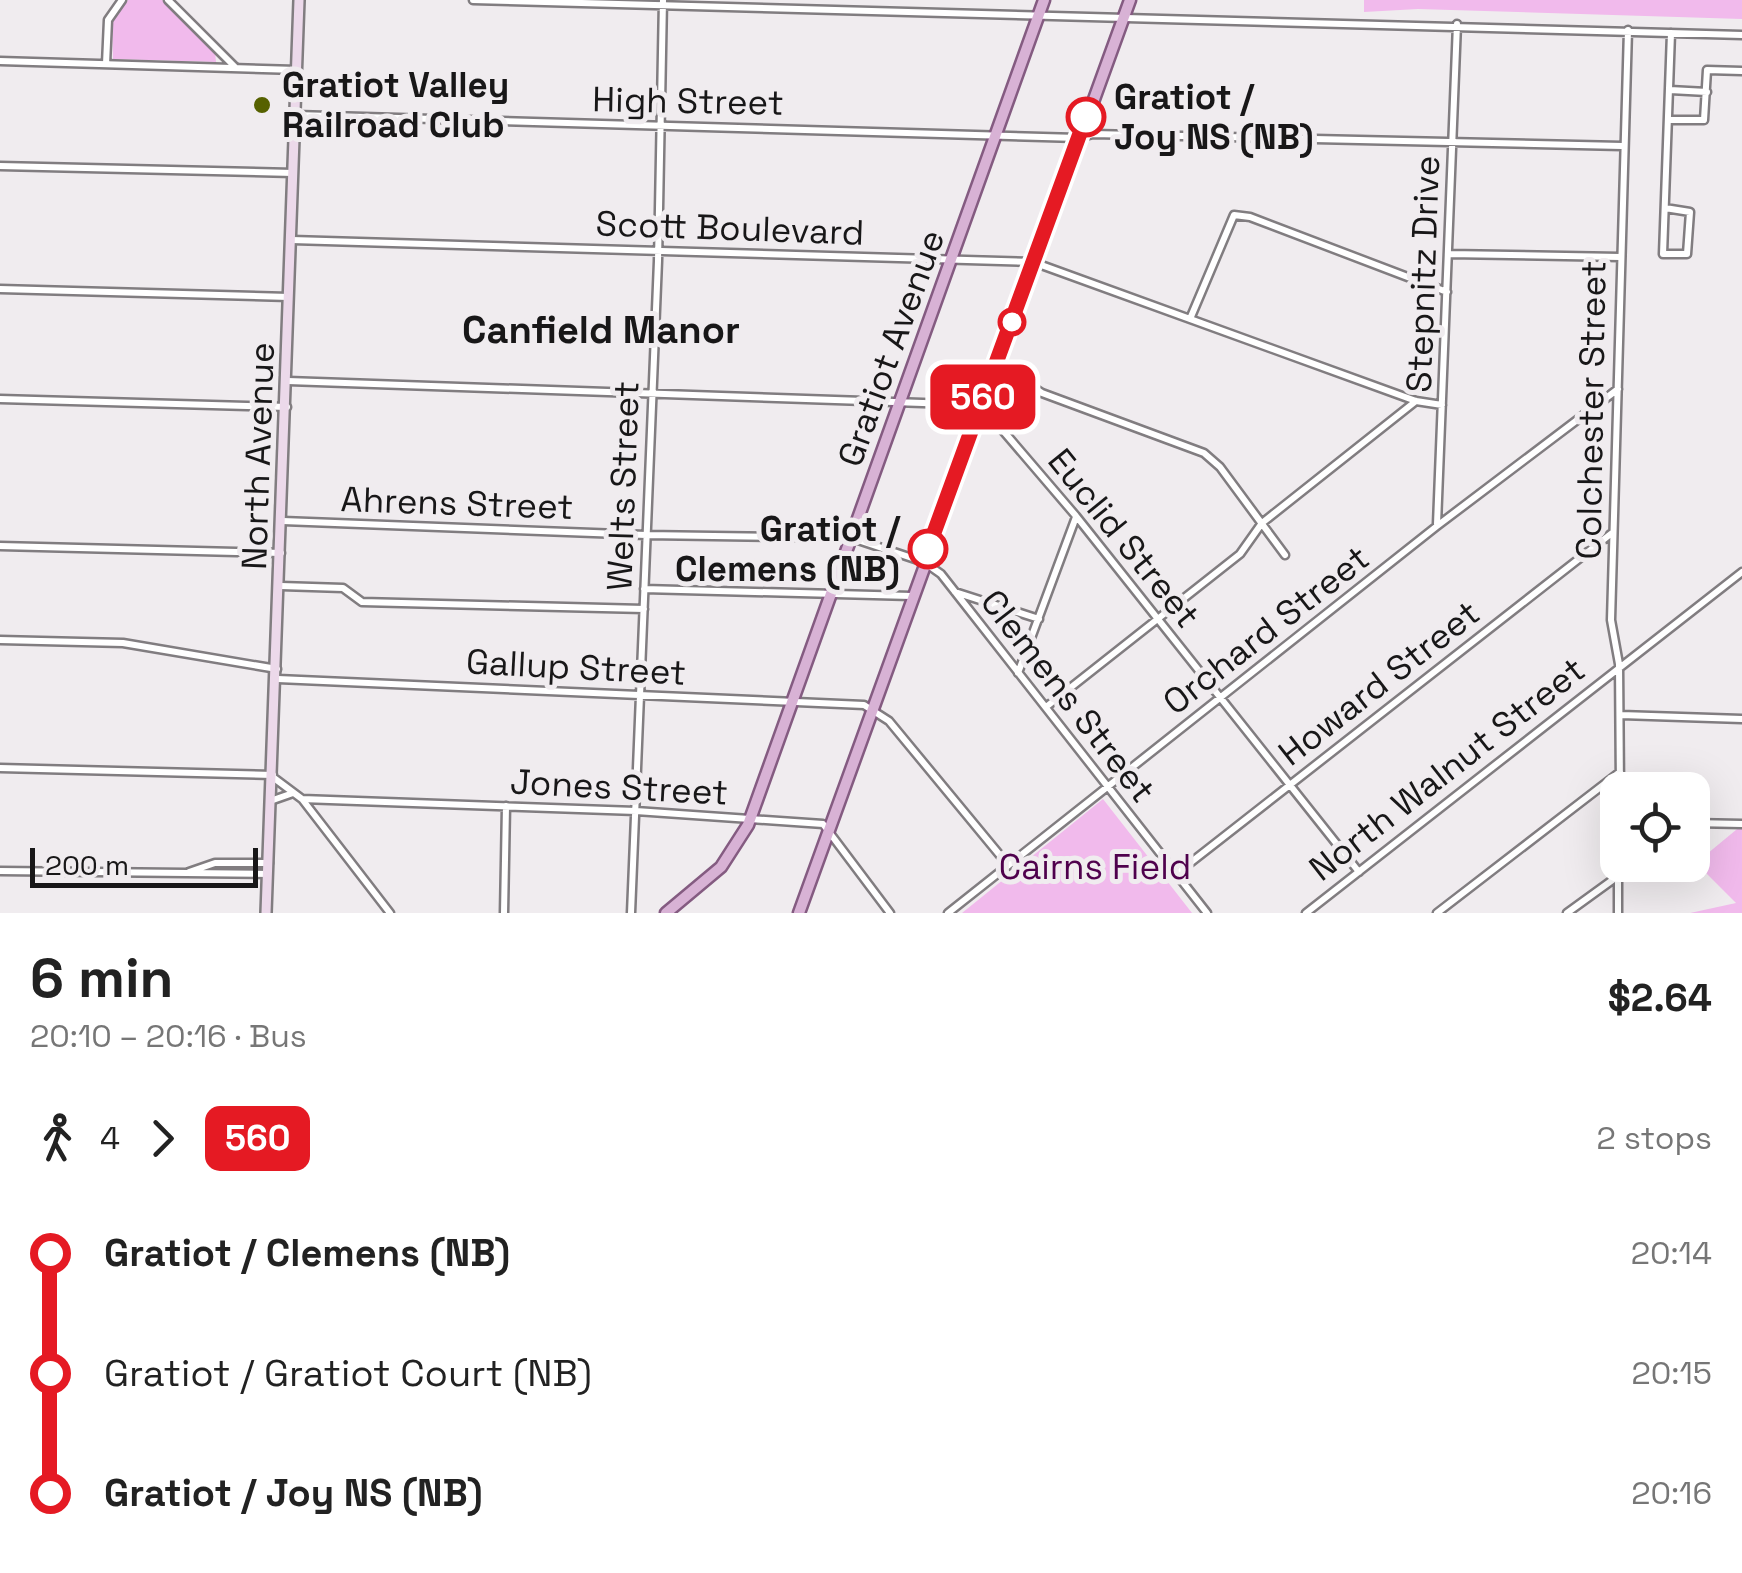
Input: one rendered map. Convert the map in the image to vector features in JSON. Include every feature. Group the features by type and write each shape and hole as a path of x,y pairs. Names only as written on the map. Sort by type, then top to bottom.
{"main road":[{"name":"North Avenue","path":"266,913 278,674 299,0"},
{"name":"Gratiot Avenue","path":"666,913 721,867 751,819 1044,0"},
{"path":"800,913 980,405 1130,0"}],"street":[{"path":"106,64 108,20 122,0"},
{"path":"168,0 236,68"},
{"path":"473,0 1038,17 1457,24 1742,35"},
{"name":"Welts Street","path":"631,913 658,252 662,3"},
{"name":"Stepnitz Drive","path":"1437,526 1457,24"},
{"name":"Colchester Street","path":"1620,772 1619,664 1611,620 1628,30"},
{"path":"1665,208 1690,212 1688,254 1663,254 1671,32"},
{"path":"0,62 297,70"},
{"path":"1669,120 1704,120 1707,70 1742,70"},
{"path":"1670,90 1707,92"},
{"name":"High Street","path":"296,115 1078,138 1093,134 1622,146"},
{"path":"0,166 294,173"},
{"path":"1190,319 1231,218 1250,217 1447,292"},
{"name":"Scott Boulevard","path":"292,240 1033,262 1416,401 1442,405"},
{"path":"1449,254 1620,257"},
{"path":"0,289 290,297"},
{"path":"997,363 1042,392 1204,452 1285,556"},
{"path":"288,381 980,405"},
{"name":"Orchard Street","path":"948,913 1437,526 1618,390"},
{"path":"0,399 287,408"},
{"path":"1046,707 1240,554 1262,523 1416,401"},
{"name":"Euclid Street","path":"980,405 1076,516 1359,872"},
{"path":"1018,673 1076,516"},
{"name":"Ahrens Street","path":"283,522 852,538 924,562"},
{"name":"Howard Street","path":"1176,874 1614,532"},
{"path":"0,546 282,553"},
{"name":"Clemens Street","path":"924,562 941,574 1207,913"},
{"name":"North Walnut Street","path":"1306,913 1619,664 1742,572"},
{"path":"281,586 343,588 362,602 644,609"},
{"path":"644,589 911,596"},
{"path":"954,592 1039,619"},
{"name":"Gallup Street","path":"0,640 124,644 278,674 871,708"},
{"path":"871,708 889,721 1008,865"},
{"path":"1621,715 1742,720"},
{"path":"0,768 274,777 302,800 390,913"},
{"path":"1437,913 1600,787"},
{"path":"273,800 294,793"},
{"name":"Jones Street","path":"302,800 636,811 823,824 828,832"},
{"path":"504,913 506,806"},
{"path":"1710,823 1742,824"},
{"path":"828,832 890,913"},
{"path":"0,871 188,873 269,869"},
{"path":"1567,913 1610,882"},
{"path":"1618,882 1618,913"}],"green space":[{"path":"128,0 162,0 215,52 216,62 113,59 112,23"},
{"path":"1364,0 1742,0 1742,19 1418,9 1364,12"},
{"name":"Cairns Field","path":"1103,799 1192,913 962,913"},
{"path":"1742,825 1742,913 1690,913 1736,903 1710,877 1710,851"}],"bus line":[{"name":"560","path":"928,549 1086,117"}],"place":[{"name":"Gratiot Valley Railroad Club","path":"262,105"},
{"name":"Gratiot / Joy NS (NB)","path":"1086,117"},
{"name":"Gratiot / Clemens (NB)","path":"928,549"}],"district":[{"name":"Canfield Manor","path":"601,330"}]}
